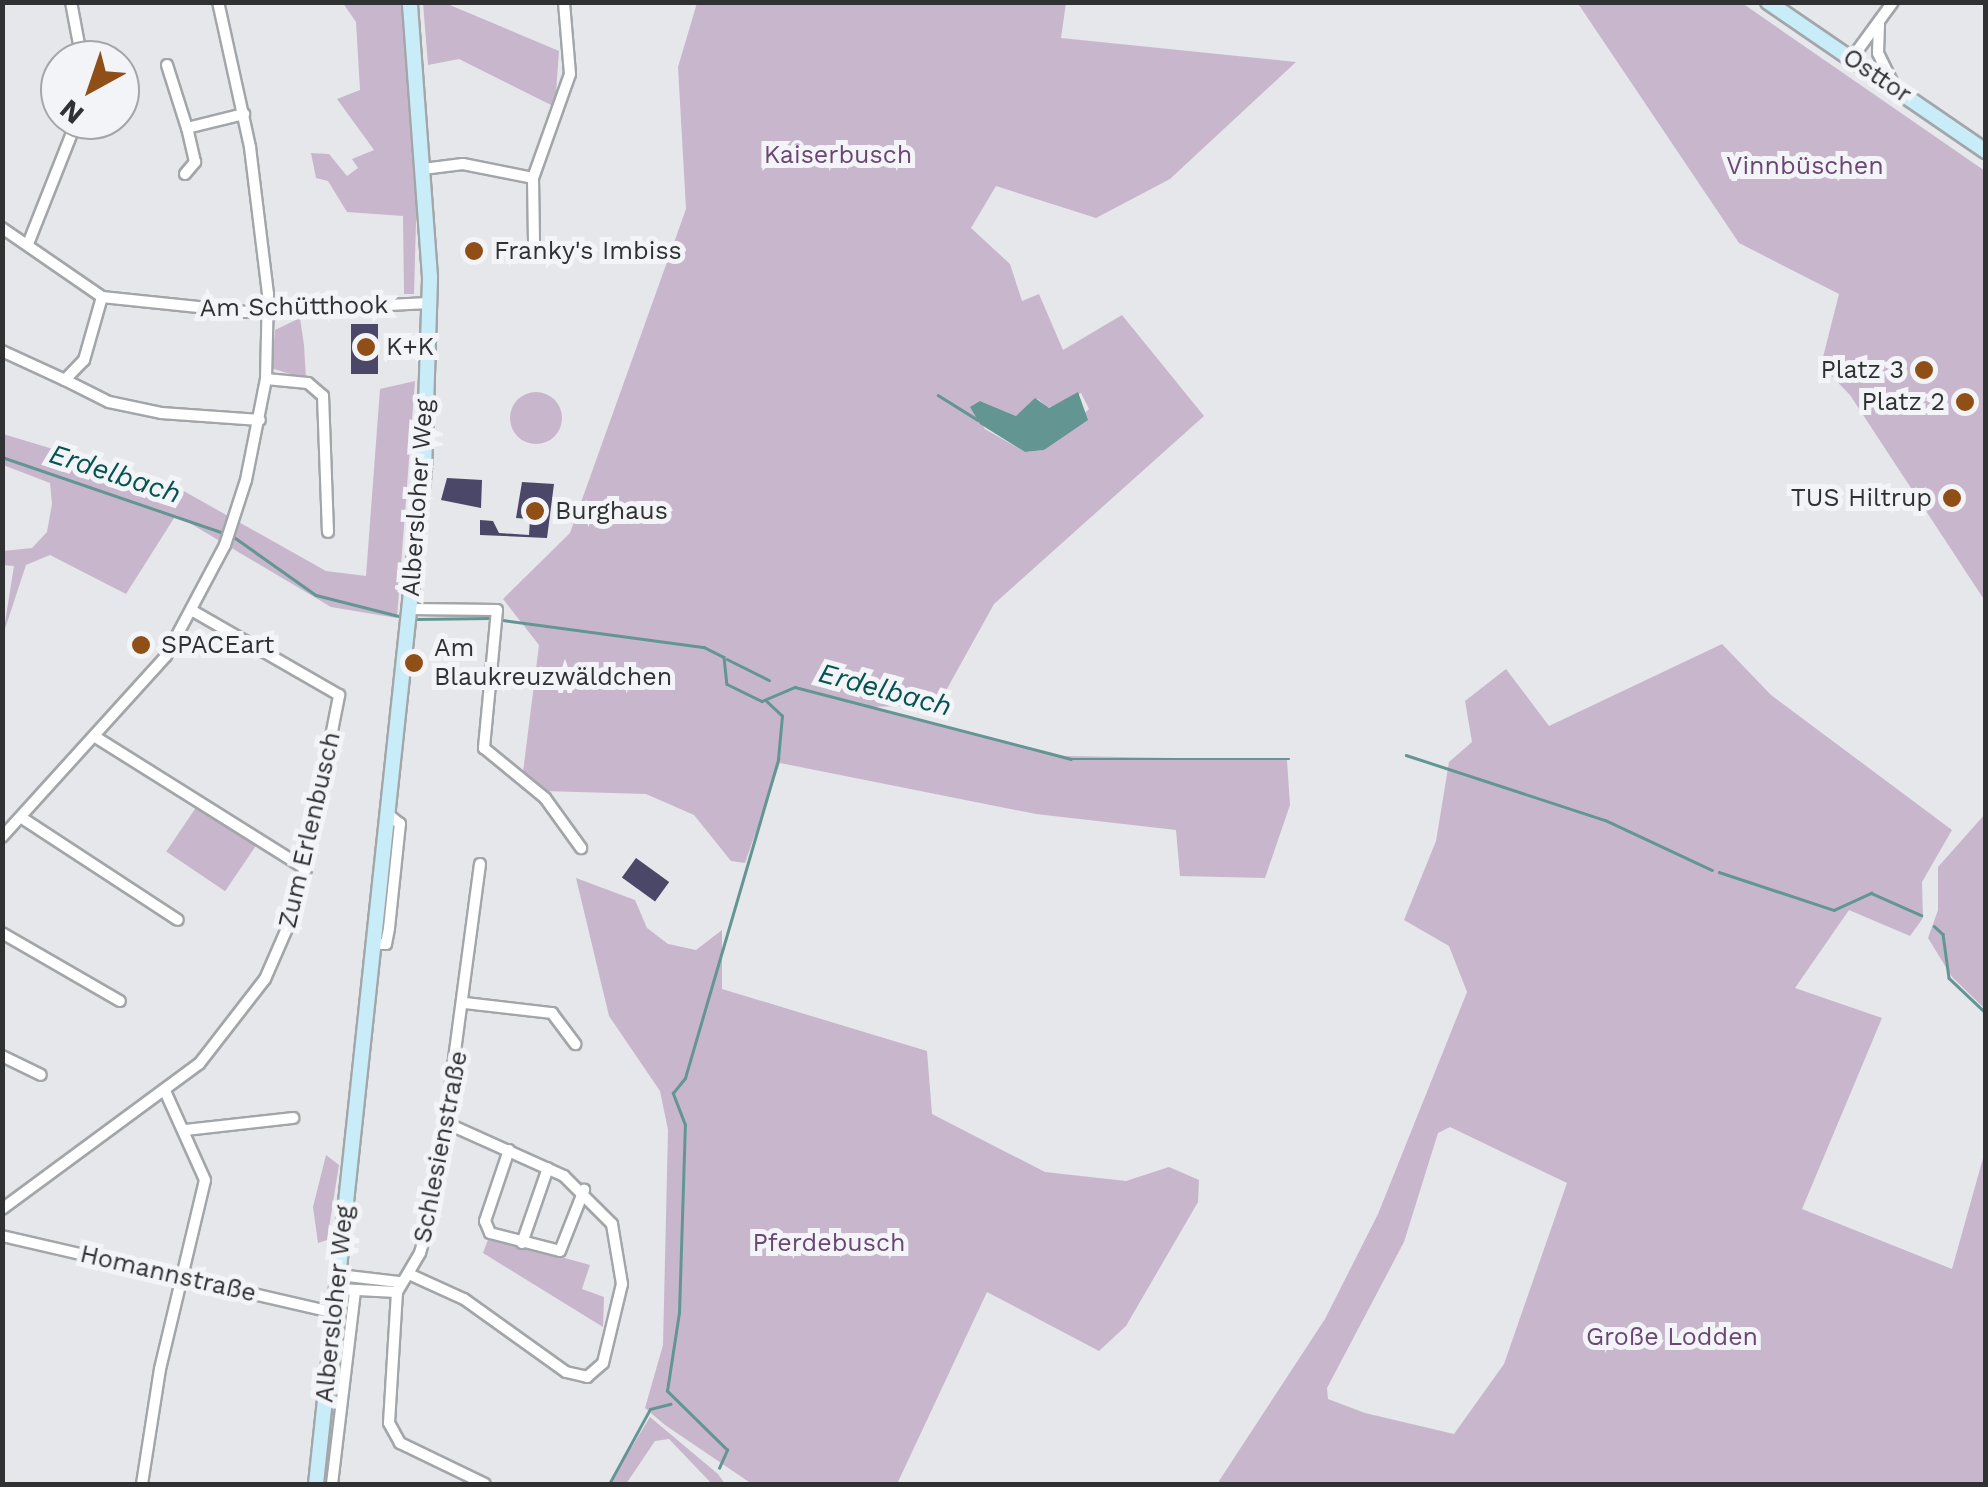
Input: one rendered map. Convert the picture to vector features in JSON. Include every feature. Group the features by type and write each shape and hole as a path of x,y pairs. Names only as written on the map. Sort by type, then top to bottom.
{"main road":[{"name":"Albersloher Weg","path":"316,1484 410,614 429,303 410,2"},
{"name":"Osttor","path":"1768,2 1986,151"}],"street":[{"path":"71,2 78,40"},
{"path":"4,832 97,738 193,611 232,525 260,420 269,311 244,114 218,2"},
{"path":"534,242 533,178 570,74 564,2"},
{"path":"1852,58 1893,2"},
{"path":"1879,24 1878,53 1896,89"},
{"path":"167,65 195,162 185,174"},
{"path":"187,128 244,114"},
{"path":"28,244 69,140"},
{"path":"423,169 494,167 533,178"},
{"path":"2,228 102,297 84,360 65,380"},
{"name":"Am Schütthook","path":"102,297 269,311 429,303"},
{"path":"2,351 109,402 161,413 260,420"},
{"path":"266,378 308,383 323,396 328,532"},
{"path":"410,614 496,610 484,748 545,798 581,848"},
{"name":"Zum Erlenbusch","path":"2,1209 164,1091 247,1008 281,948 306,868 339,694 193,611"},
{"path":"97,738 306,868"},
{"path":"22,818 178,920"},
{"name":"Schlesienstraße","path":"398,1287 411,1274 435,1200 465,1003 480,864"},
{"path":"2,932 120,1001"},
{"path":"465,1003 552,1012 575,1044"},
{"path":"2,1056 40,1075"},
{"path":"142,1484 182,1278 206,1180 186,1130 164,1091"},
{"path":"186,1130 292,1118"},
{"path":"411,1274 464,1299 555,1366 589,1376 609,1348 622,1260 612,1224 584,1190 548,1168 446,1123"},
{"path":"509,1150 484,1226 522,1243 560,1251 584,1190"},
{"path":"522,1243 548,1168"},
{"name":"Homannstraße","path":"3,1238 335,1313"},
{"path":"338,1282 398,1287"},
{"path":"338,1282 356,1290 398,1287"},
{"path":"398,1287 390,1432 485,1484"},
{"name":"Albersloher Weg","path":"332,1484 356,1290"}],"green space":[{"name":"Vinnbüschen","path":"1577,2 1742,3 1985,171 1985,601 1850,395 1821,365 1839,294 1739,243"},
{"path":"343,3 401,3 417,187 414,294 404,294 403,216 347,212 328,181 316,178 311,153 329,154 347,176 358,168 352,159 374,150 337,99 360,90 356,22"},
{"path":"423,3 445,3 559,51 555,107 459,59 428,65"},
{"name":"Kaiserbusch","path":"697,3 1066,3 1061,38 1296,62 1170,179 1096,218 996,186 971,228 1010,264 1022,301 1039,294 1063,350 1122,315 1204,416 994,604 938,705 868,707 1065,756 1287,760 1290,805 1265,878 1180,876 1176,830 1036,814 780,763 745,863 731,861 694,815 646,794 544,791 523,772 539,645 503,599 570,533 686,209 678,67","holes":["1081,393 1089,409 1044,450 1025,452 985,429 975,412 980,401 1016,416 1038,399 1048,408"]},
{"path":"300,318 306,379 271,368 275,330"},
{"path":"415,381 397,618 331,607 176,515 126,594 50,555 26,565 3,635 14,566 3,565 3,551 32,548 47,532 52,504 50,483 3,465 3,434 173,485 326,571 366,576 380,389"},
{"path":"536,392 554,400 562,418 554,436 536,444 518,436 510,418 518,400"},
{"name":"Große Lodden","path":"1722,644 1771,695 1952,830 1922,882 1923,918 1910,936 1849,910 1795,988 1882,1018 1802,1209 1952,1269 1985,1151 1985,1484 1217,1484 1325,1319 1378,1214 1467,992 1449,946 1404,920 1436,841 1449,762 1472,742 1465,701 1506,669 1549,726","holes":["1450,1127 1567,1183 1504,1364 1454,1434 1365,1413 1328,1399 1327,1388 1404,1242 1438,1133"]},
{"path":"197,806 256,846 225,891 166,852"},
{"path":"1985,814 1985,1009 1952,977 1928,938 1938,910 1938,867"},
{"name":"Pferdebusch","path":"576,878 635,900 647,928 668,944 696,950 722,930 722,989 927,1051 932,1114 1045,1172 1126,1181 1169,1167 1199,1180 1198,1202 1126,1326 1099,1351 987,1292 897,1484 752,1484 665,1425 645,1408 663,1345 668,1130 660,1091 609,1016"},
{"path":"326,1155 339,1165 327,1240 318,1243 313,1207"},
{"path":"489,1237 590,1265 582,1289 604,1297 603,1327 483,1253"},
{"path":"650,1417 725,1484 712,1484 669,1439 655,1441 626,1484 609,1484"}],"water":[{"path":"1078,392 1088,420 1044,450 1025,452 980,424 970,407 980,401 1016,416 1035,398 1049,408"}],"building":[{"name":"K+K","path":"351,324 378,324 378,374 351,374"},
{"name":"Burghaus","path":"447,478 482,480 481,508 441,500"},
{"name":"Burghaus","path":"522,482 554,484 547,538 480,535 480,520 493,521 499,533 529,535 530,519 516,518"},
{"path":"636,858 669,882 655,902 622,877"}],"waterway":[{"path":"938,395 978,420"},
{"name":"Erdelbach","path":"2,457 227,534"},
{"name":"Erdelbach","path":"234,537 316,595 403,617"},
{"name":"Erdelbach","path":"416,619 490,618"},
{"name":"Erdelbach","path":"503,620 704,647 724,657 727,684 762,701 795,687 1071,759 1289,759"},
{"path":"727,659 769,680"},
{"path":"719,1468 727,1450 667,1391 679,1313 685,1125 673,1093 685,1078 778,759 782,716 767,702"},
{"name":"Erdelbach","path":"1406,755 1605,820 1712,870"},
{"name":"Erdelbach","path":"1719,872 1834,910 1871,893 1921,915"},
{"name":"Erdelbach","path":"1934,926 1943,934 1949,978 1986,1013"},
{"path":"609,1484 650,1409 670,1404"}],"place":[{"name":"Franky's Imbiss","path":"474,251"},
{"name":"K+K","path":"366,347"},
{"name":"Platz 3","path":"1924,370"},
{"name":"Platz 2","path":"1965,402"},
{"name":"TUS Hiltrup","path":"1952,498"},
{"name":"Burghaus","path":"535,511"},
{"name":"SPACEart","path":"141,645"},
{"name":"Am Blaukreuzwäldchen","path":"414,663"}]}
